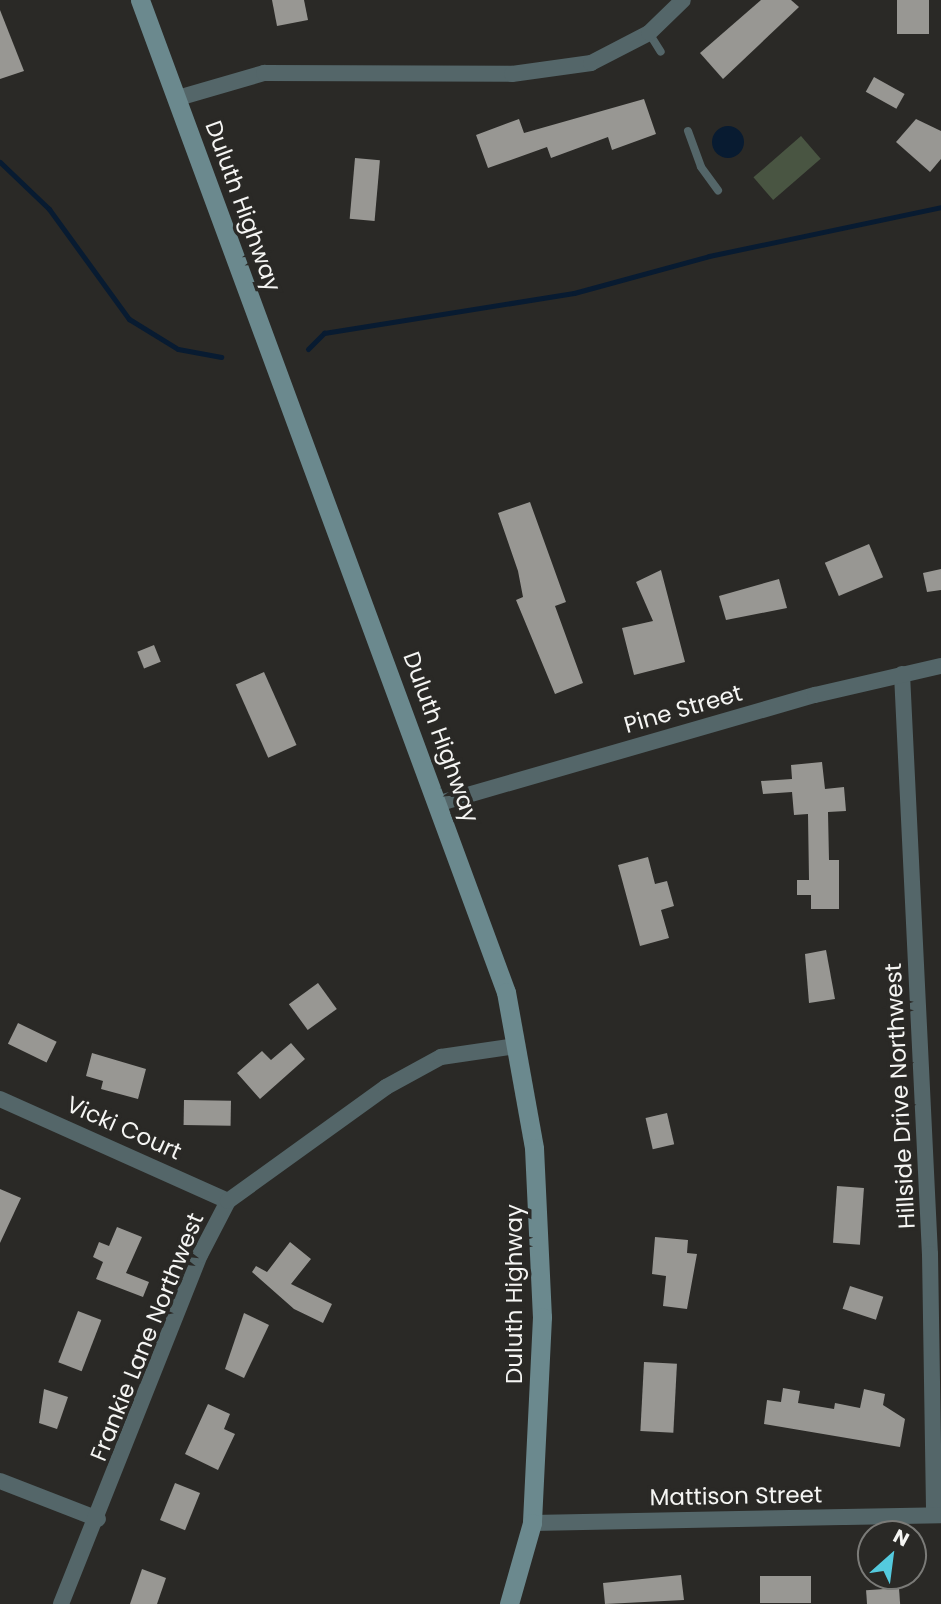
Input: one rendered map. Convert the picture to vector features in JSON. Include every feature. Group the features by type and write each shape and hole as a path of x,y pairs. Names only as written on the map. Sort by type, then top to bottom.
{"main road":[{"name":"Duluth Highway","path":"140,0 440,803 506,992 541,1228 532,1523 509,1604"}],"street":[{"path":"178,97 264,73 512,74 578,65 649,33 683,0"},
{"name":"Pine Street","path":"440,803 902,674 941,666"},
{"name":"Hillside Drive Northwest","path":"902,674 930,1254 937,1515"},
{"name":"Frankie Lane Northwest","path":"61,1604 98,1519 200,1255 228,1201 386,1087 441,1057 516,1046"},
{"name":"Vicki Court","path":"0,1099 228,1201"},
{"path":"0,1481 98,1519"},
{"name":"Mattison Street","path":"532,1523 937,1515"}],"lane":[{"path":"649,33 661,52"},
{"path":"688,131 701,167 719,190"}],"green space":[{"path":"801,136 821,159 773,200 753,177"}],"water":[{"path":"728,126 739,131 744,142 739,153 728,158 717,153 712,142 717,131"}],"building":[{"path":"272,0 304,0 308,20 277,26"},
{"path":"761,0 791,0 799,7 723,79 700,53"},
{"path":"897,0 929,0 929,34 897,34"},
{"path":"0,10 24,71 0,79"},
{"path":"874,77 905,94 896,109 866,92"},
{"path":"644,99 656,134 612,150 608,137 551,158 547,147 488,168 476,135 519,119 524,133"},
{"path":"916,119 941,131 941,159 930,172 896,142"},
{"path":"355,158 380,160 375,221 350,219"},
{"path":"530,502 566,602 555,606 583,683 555,694 516,600 523,597 518,571 498,513"},
{"path":"869,544 883,577 839,596 825,563"},
{"path":"941,569 941,590 927,592 923,573"},
{"path":"661,570 685,662 634,675 622,628 653,621 636,582"},
{"path":"779,579 787,608 726,620 719,596"},
{"path":"154,645 161,662 144,668 137,652"},
{"path":"264,672 297,745 268,758 236,685"},
{"path":"822,762 825,789 844,787 846,811 828,812 829,860 839,860 839,909 811,909 811,895 797,895 797,880 809,880 808,814 794,815 792,792 763,794 761,781 792,779 791,765"},
{"path":"648,857 655,884 667,881 674,906 661,910 669,938 640,946 618,865"},
{"path":"826,950 835,999 809,1003 805,954"},
{"path":"318,983 337,1009 308,1030 289,1004"},
{"path":"18,1023 57,1042 47,1063 8,1044"},
{"path":"291,1043 305,1059 260,1099 237,1073 262,1051 271,1060"},
{"path":"92,1053 146,1069 138,1099 101,1089 103,1081 86,1076"},
{"path":"184,1100 231,1101 231,1126 184,1125"},
{"path":"667,1113 674,1144 653,1149 646,1118"},
{"path":"837,1186 864,1188 860,1245 833,1243"},
{"path":"0,1189 21,1198 0,1243"},
{"path":"117,1227 142,1237 126,1273 149,1282 143,1297 96,1279 103,1262 93,1257 99,1242 109,1246"},
{"path":"655,1237 688,1240 687,1253 697,1254 687,1309 663,1306 666,1276 652,1274"},
{"path":"290,1242 311,1259 291,1284 332,1304 323,1323 294,1309 252,1272 256,1266 267,1272"},
{"path":"850,1286 883,1297 876,1320 843,1309"},
{"path":"78,1311 101,1320 82,1371 58,1362"},
{"path":"244,1313 269,1325 244,1378 225,1369"},
{"path":"644,1362 677,1364 673,1433 640,1431"},
{"path":"783,1388 800,1391 798,1403 834,1409 835,1403 860,1408 864,1389 885,1394 883,1405 905,1419 900,1447 764,1424 767,1400 781,1402"},
{"path":"44,1389 68,1397 57,1429 39,1423"},
{"path":"208,1404 230,1414 224,1429 235,1434 218,1470 185,1454"},
{"path":"175,1483 200,1493 185,1530 160,1520"},
{"path":"142,1569 166,1578 157,1604 130,1604"},
{"path":"681,1575 684,1600 605,1604 603,1583"},
{"path":"760,1576 811,1576 811,1603 760,1603"},
{"path":"866,1590 899,1590 900,1604 867,1604"}],"waterway":[{"path":"0,162 49,209 129,319 178,349 221,357"},
{"path":"308,349 324,333 574,293 709,256 941,207"}]}
